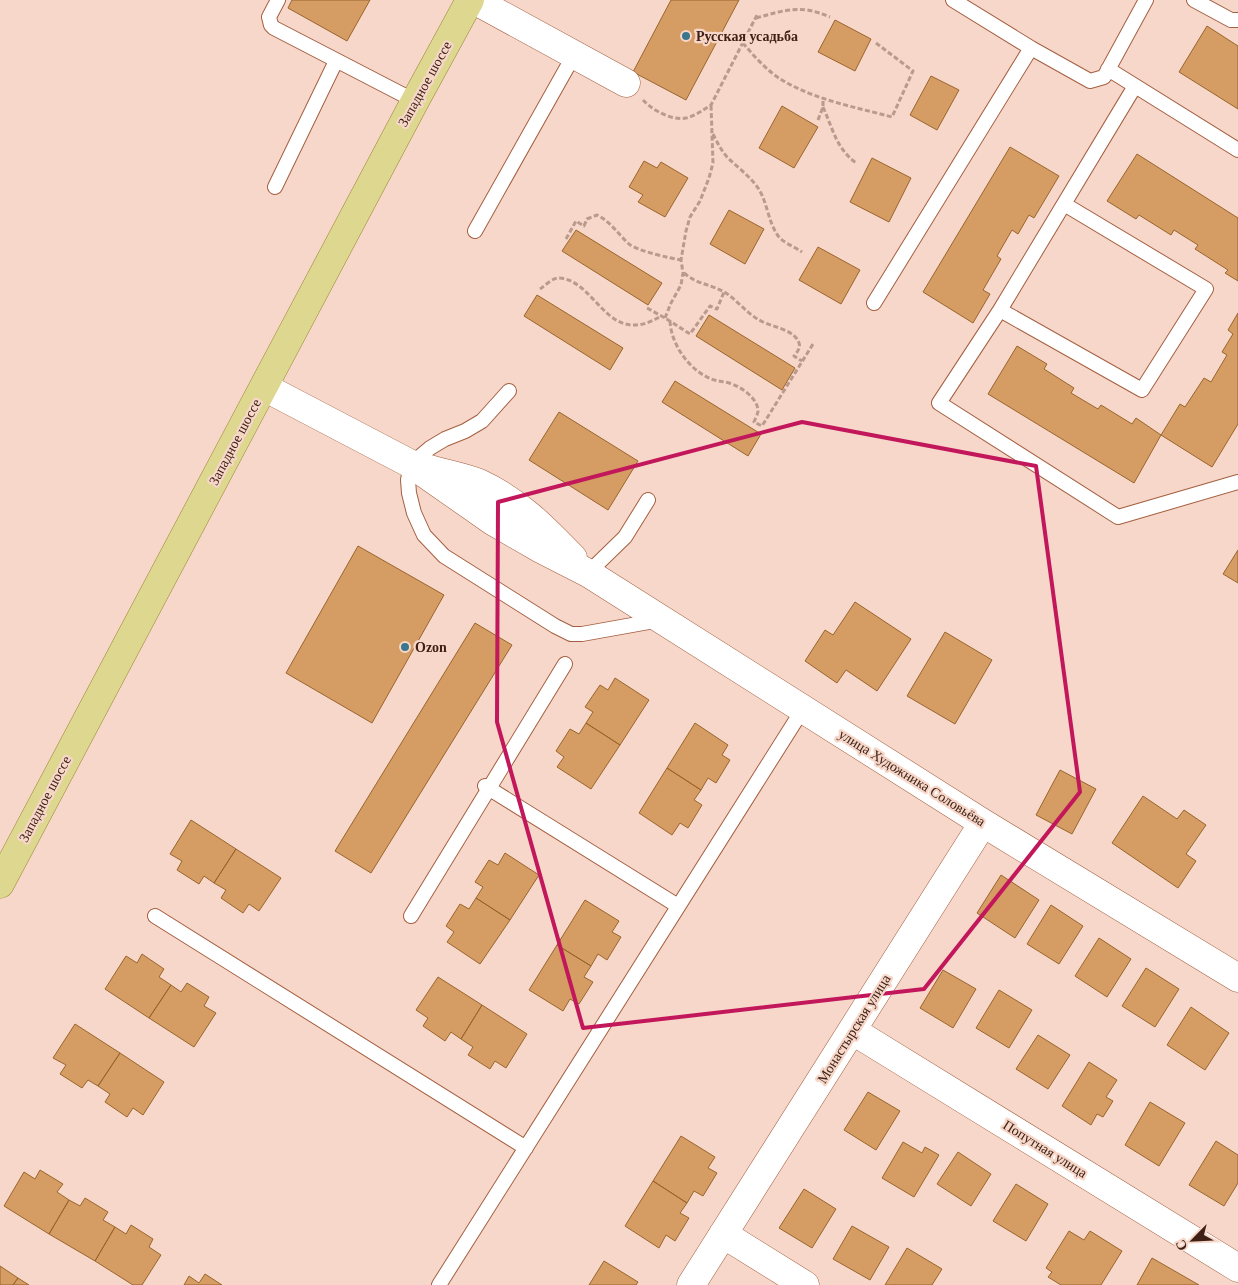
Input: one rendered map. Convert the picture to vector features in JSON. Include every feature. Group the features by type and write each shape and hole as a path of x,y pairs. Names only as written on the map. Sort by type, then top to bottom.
{"main road":[{"name":"Западное шоссе","path":"0,884 415,101 472,0"}],"street":[{"path":"472,0 626,83"},
{"name":"улица Художника Соловьёва","path":"264,387 411,464 477,483 508,499 538,521 588,574 983,823 1238,978"},
{"name":"Монастырская улица","path":"691,1285 983,823"},
{"name":"Попутная улица","path":"853,1031 1238,1268"},
{"path":"723,1234 805,1285"}],"lane":[{"path":"278,0 269,17 271,25 415,101"},
{"path":"952,0 1090,81 1104,77 1146,0"},
{"path":"1194,0 1231,20 1238,20"},
{"path":"874,303 1031,48"},
{"path":"475,231 574,54"},
{"path":"275,187 336,61"},
{"path":"1108,70 1238,150"},
{"path":"1135,86 1000,310 939,403 1118,517 1238,482"},
{"path":"1000,310 1142,390 1206,288 1064,204"},
{"path":"509,391 482,421 430,448 411,464 408,480 409,494 418,523 428,539 444,556 555,626 571,634 582,634 661,620"},
{"path":"588,574 626,537 648,500"},
{"path":"411,916 487,787 565,664"},
{"path":"439,1285 803,709"},
{"path":"487,787 678,906"},
{"path":"156,916 526,1148"}],"path":[{"path":"756,18 793,8 814,10 830,17"},
{"path":"540,289 552,280 560,278 572,283 589,295 606,314 626,324 644,323 663,317 681,286 683,273 681,260 690,217 700,201 713,163 711,105 758,13"},
{"path":"743,43 780,79 796,88 823,98 892,117 913,71 876,43"},
{"path":"626,83 649,106 671,117 684,119 697,114 711,105"},
{"path":"823,98 823,107 833,134 845,154 856,163"},
{"path":"818,120 823,107"},
{"path":"712,134 728,158 739,166 757,186 764,198 780,238 802,252"},
{"path":"566,239 576,221 584,226 587,219 596,215 603,218 631,246 681,260"},
{"path":"683,273 692,280 724,292 750,315 792,334 800,344 799,350 794,356 802,361"},
{"path":"647,308 690,334 710,306 717,309 724,292"},
{"path":"670,322 671,331 685,358 698,372 708,378 729,383 749,394 758,411 754,422 762,426 813,344"}],"highlighted area":[{"path":"802,422 1036,466 1080,792 924,989 583,1028 497,722 498,502"}],"building":[{"path":"292,0 370,0 347,41 288,8"},
{"name":"Русская усадьба","path":"671,0 739,0 686,100 633,72"},
{"path":"835,20 871,39 855,71 818,52"},
{"path":"1207,26 1238,46 1238,109 1179,72"},
{"path":"931,76 959,90 937,130 910,115"},
{"path":"782,106 818,127 794,168 759,148"},
{"path":"1010,147 1059,176 1034,218 1029,215 1018,234 1012,230 997,256 1001,259 983,290 990,294 973,323 923,292"},
{"path":"1137,154 1238,218 1238,281 1225,273 1228,270 1195,249 1198,245 1174,230 1171,235 1139,215 1136,219 1107,201"},
{"path":"872,158 911,178 889,222 850,202"},
{"path":"644,161 657,168 661,162 688,178 665,217 638,202 643,195 629,187"},
{"path":"729,210 764,229 745,264 710,244"},
{"path":"576,230 662,283 648,305 562,251"},
{"path":"818,247 860,270 841,304 799,280"},
{"path":"537,295 623,348 610,370 524,316"},
{"path":"1238,313 1238,424 1212,467 1161,435 1180,404 1185,407 1204,378 1211,382 1227,355 1222,352 1233,334 1228,330"},
{"path":"709,315 795,368 782,390 696,336"},
{"path":"1017,346 1047,364 1044,369 1074,388 1071,393 1098,409 1101,405 1132,424 1136,418 1161,435 1134,483 988,394"},
{"path":"675,381 761,434 748,456 662,402"},
{"path":"559,412 638,461 608,510 529,460"},
{"path":"358,546 444,595 372,723 286,673"},
{"path":"1238,550 1238,583 1223,574"},
{"path":"855,602 911,639 877,691 846,670 837,683 805,661 825,630 833,635"},
{"path":"475,623 512,645 371,873 335,851"},
{"path":"945,632 992,660 955,724 907,696"},
{"path":"615,678 649,700 620,745 586,723 593,712 585,707 600,685 608,690"},
{"path":"586,723 620,745 591,789 557,767 564,757 556,751 570,729 579,734"},
{"path":"695,723 728,745 722,755 730,760 716,783 708,778 701,790 667,768"},
{"path":"667,768 701,790 694,800 702,805 688,828 680,823 672,835 639,813"},
{"path":"1060,770 1096,789 1072,834 1036,815"},
{"path":"1143,796 1177,819 1184,810 1206,825 1186,854 1196,861 1178,888 1112,843"},
{"path":"191,820 236,849 214,883 204,876 199,884 177,870 182,861 170,854"},
{"path":"236,849 281,878 259,911 249,904 243,913 221,898 226,890 214,883"},
{"path":"505,853 539,875 510,920 476,898 483,887 475,882 489,860 498,865"},
{"path":"1001,875 1039,900 1015,938 977,913"},
{"path":"476,898 510,920 480,964 447,942 454,932 446,926 460,904 469,909"},
{"path":"585,900 619,921 612,932 621,937 607,960 598,954 591,966 557,945"},
{"path":"1051,905 1083,926 1059,964 1027,944"},
{"path":"1099,938 1131,959 1107,997 1075,976"},
{"path":"557,945 591,966 584,977 593,982 579,1004 570,999 563,1011 529,990"},
{"path":"142,954 164,969 159,977 171,985 149,1018 105,989 126,956 137,963"},
{"path":"1146,968 1179,989 1155,1027 1122,1006"},
{"path":"943,970 976,989 953,1028 920,1008"},
{"path":"438,977 482,1005 461,1039 451,1032 445,1041 423,1026 428,1018 416,1010"},
{"path":"187,983 209,997 204,1006 216,1013 194,1047 149,1018 171,985 181,992"},
{"path":"999,990 1032,1010 1009,1048 976,1028"},
{"path":"482,1005 527,1034 506,1068 495,1061 490,1069 468,1055 473,1047 461,1039"},
{"path":"1191,1007 1229,1033 1205,1070 1167,1045"},
{"path":"75,1024 120,1053 98,1086 88,1080 82,1088 60,1074 66,1065 53,1058"},
{"path":"1038,1035 1070,1055 1048,1089 1016,1069"},
{"path":"120,1053 164,1082 143,1115 133,1108 127,1117 105,1102 110,1094 98,1086"},
{"path":"1089,1062 1117,1080 1106,1097 1113,1101 1103,1117 1097,1114 1091,1125 1062,1106"},
{"path":"868,1092 900,1111 876,1150 844,1130"},
{"path":"1150,1102 1185,1123 1159,1166 1125,1145"},
{"path":"681,1136 715,1157 708,1168 717,1173 703,1196 694,1191 687,1203 653,1181"},
{"path":"1216,1141 1238,1155 1238,1183 1224,1206 1189,1185"},
{"path":"903,1142 922,1153 925,1147 939,1155 914,1197 882,1178"},
{"path":"958,1152 991,1174 971,1206 937,1184"},
{"path":"40,1170 63,1184 57,1192 69,1200 49,1234 4,1206 24,1172 35,1179"},
{"path":"653,1181 687,1203 680,1213 689,1218 675,1241 666,1235 659,1248 625,1226"},
{"path":"1016,1184 1048,1204 1026,1241 993,1221"},
{"path":"804,1189 836,1209 812,1248 779,1228"},
{"path":"85,1198 108,1212 103,1220 115,1227 95,1261 49,1234 69,1200 80,1206"},
{"path":"131,1225 153,1239 149,1247 161,1255 142,1285 133,1285 95,1261 115,1227 126,1234"},
{"path":"852,1226 889,1247 870,1280 833,1259"},
{"path":"1069,1231 1084,1240 1090,1231 1122,1251 1101,1285 1061,1285 1048,1277 1052,1272 1046,1268"},
{"path":"907,1248 942,1269 932,1285 885,1285"},
{"path":"1152,1258 1199,1285 1137,1285"},
{"path":"604,1261 638,1282 636,1285 589,1285"},
{"path":"0,1266 18,1278 13,1285 0,1285"},
{"path":"205,1274 222,1285 184,1285 189,1276 199,1283"},
{"path":"18,1278 29,1285 13,1285"}],"place":[{"name":"Русская усадьба","path":"686,36"},
{"name":"Ozon","path":"405,647"}]}
